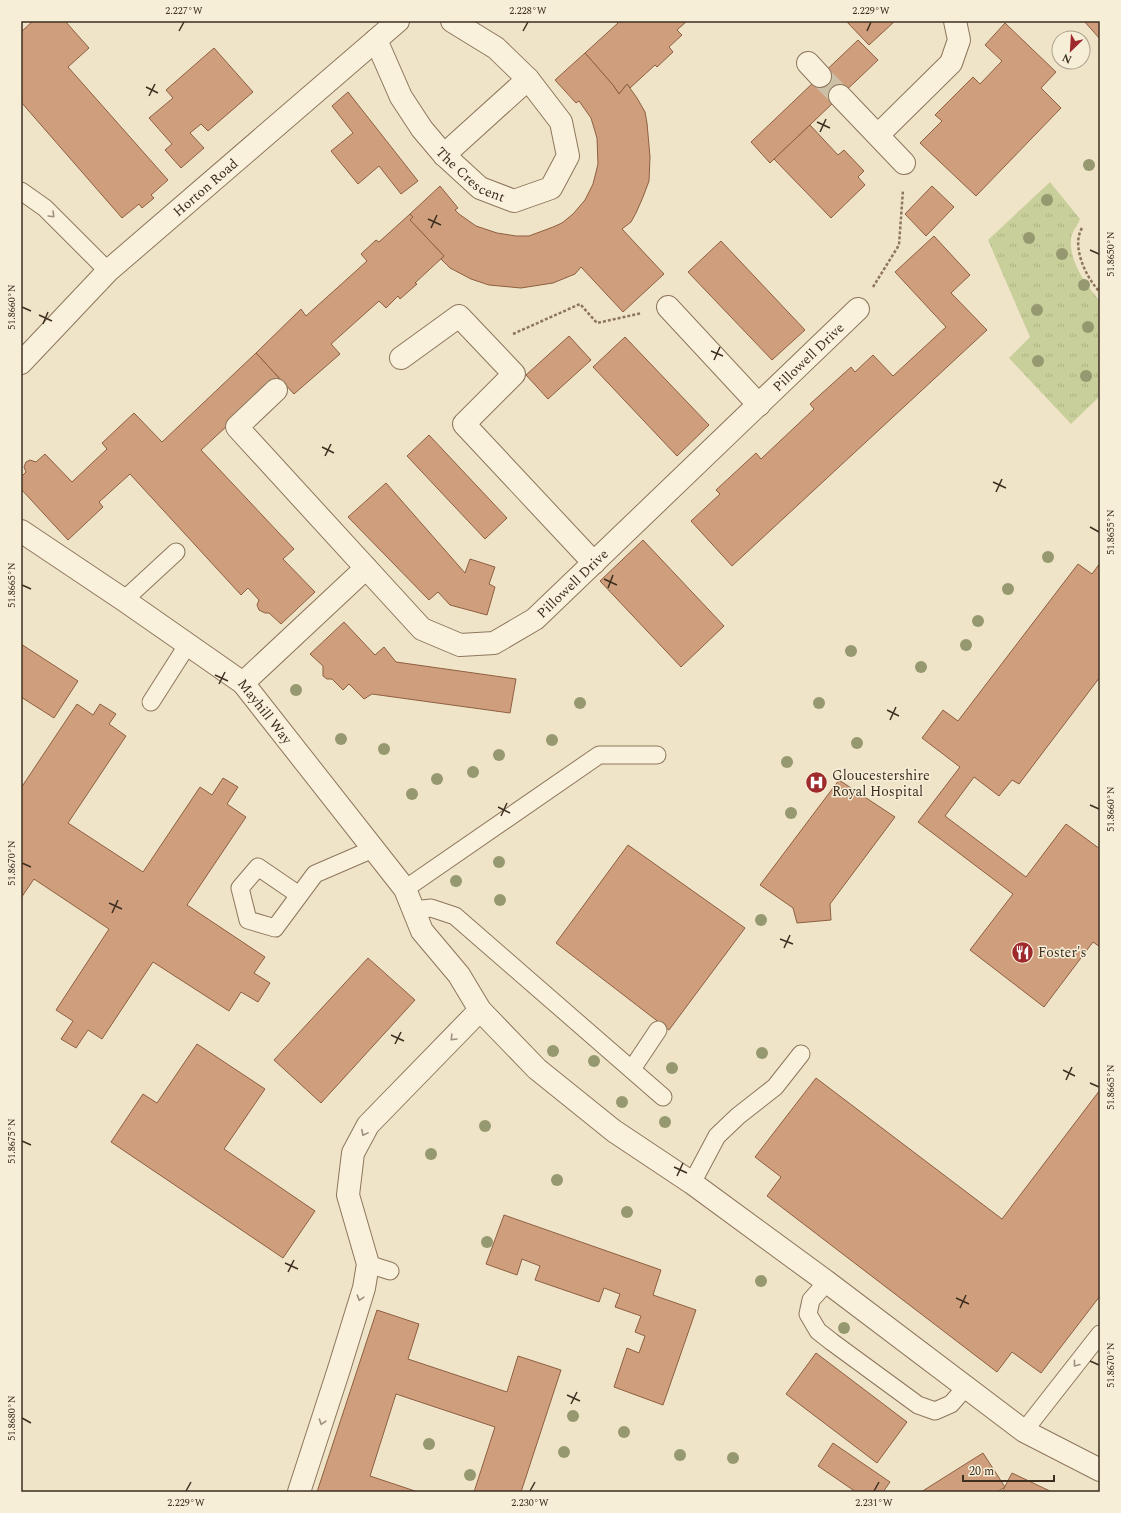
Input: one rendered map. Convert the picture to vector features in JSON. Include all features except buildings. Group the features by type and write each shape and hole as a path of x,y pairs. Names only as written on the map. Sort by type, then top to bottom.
{"street":[{"name":"Horton Road","path":"21,363 108,271 398,21"},
{"name":"The Crescent","path":"376,40 402,97 422,129 444,155 480,188 514,201 551,188 568,156 561,122 528,79 496,48 452,21"},
{"path":"878,135 952,63 959,40 955,21"},
{"path":"444,155 528,79"},
{"path":"840,96 904,162"},
{"path":"668,307 758,405"},
{"name":"Pillowell Drive","path":"276,390 237,427 422,629 460,645 494,643 535,619 858,310"},
{"path":"401,358 459,316 488,346 514,374 464,424 594,563"},
{"name":"Mayhill Way","path":"21,531 124,600 243,683 400,883 414,910 422,931 459,975 480,1010 543,1074 614,1131 692,1183 1024,1430 1100,1470"},
{"path":"243,683 366,568"},
{"path":"299,1492 364,1288 368,1264 348,1195 354,1153 368,1125 480,1010"}],"lane":[{"path":"21,191 45,208 108,271"},
{"path":"124,600 176,552"},
{"path":"151,702 188,644"},
{"path":"400,883 599,755 657,755"},
{"path":"299,895 314,874 373,849"},
{"path":"414,910 431,908 455,916 663,1097"},
{"path":"632,1069 658,1030"},
{"path":"692,1183 717,1136 738,1116 775,1087 801,1054"},
{"path":"368,1264 390,1271"},
{"path":"827,1282 812,1300 808,1314 818,1331 832,1342 918,1405 935,1411 950,1404 966,1387"},
{"path":"1024,1430 1100,1334"}],"path":[{"path":"858,310 899,245 904,162"},
{"path":"1082,228 1078,235 1080,257 1094,285 1100,292"},
{"path":"488,346 580,304 597,323 668,307"}],"green space":[{"path":"1050,182 1080,219 1071,237 1071,248 1080,273 1089,288 1100,301 1100,396 1071,424 1009,358 1030,337 988,240"}],"tunnel":[{"path":"820,76 840,96"}],"place":[{"name":"Gloucestershire Royal Hospital","path":"817,783"},
{"name":"Foster's","path":"1023,952"}]}
